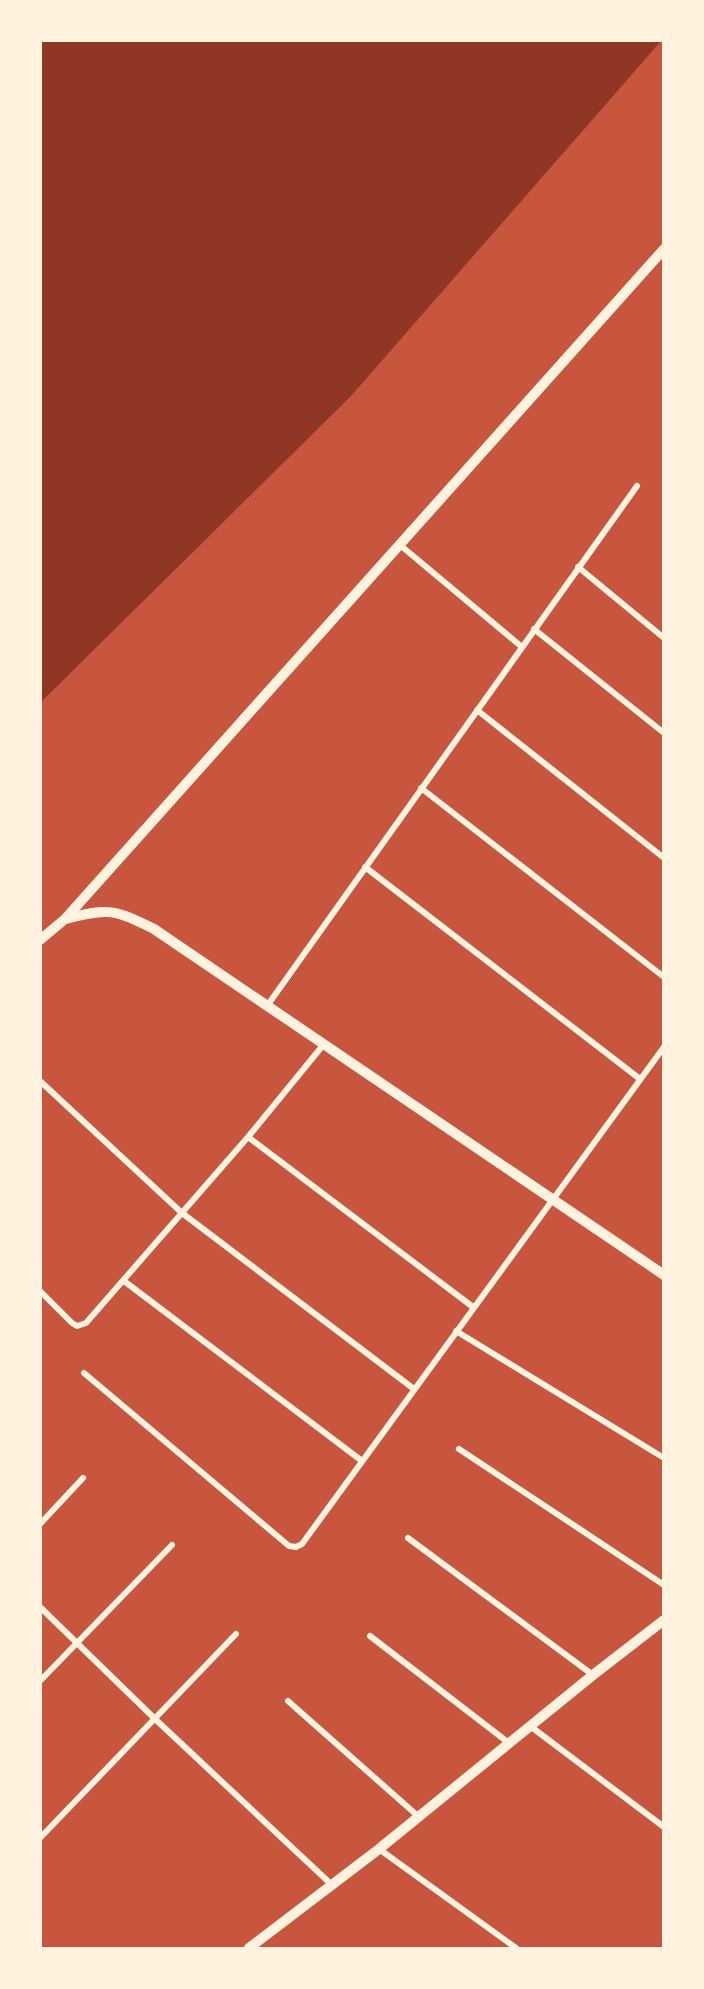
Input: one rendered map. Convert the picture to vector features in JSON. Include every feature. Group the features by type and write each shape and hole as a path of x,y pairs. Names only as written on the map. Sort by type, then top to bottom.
{"street":[{"path":"40,940 65,919 663,249"},
{"path":"267,1006 637,486"},
{"path":"400,545 522,647"},
{"path":"579,567 663,638"},
{"path":"534,629 663,733"},
{"path":"477,710 663,858"},
{"path":"422,788 663,976"},
{"path":"365,867 640,1079"},
{"path":"65,919 94,911 121,913 154,929 663,1275"},
{"path":"40,1291 72,1323 81,1326 124,1281 248,1137 324,1044"},
{"path":"84,1372 293,1548 302,1544 663,1047"},
{"path":"40,1081 182,1213 414,1389"},
{"path":"248,1137 473,1307"},
{"path":"124,1281 362,1461"},
{"path":"456,1331 663,1458"},
{"path":"459,1449 663,1585"},
{"path":"40,1524 83,1478"},
{"path":"408,1538 592,1676"},
{"path":"40,1681 172,1545"},
{"path":"40,1607 332,1885"},
{"path":"250,1948 379,1849 592,1676 663,1623"},
{"path":"40,1838 236,1634"},
{"path":"370,1636 509,1743"},
{"path":"288,1701 419,1817"},
{"path":"530,1726 663,1827"},
{"path":"379,1849 516,1948"}],"shaded area":[{"path":"41,40 661,41 351,396 41,702"}]}
